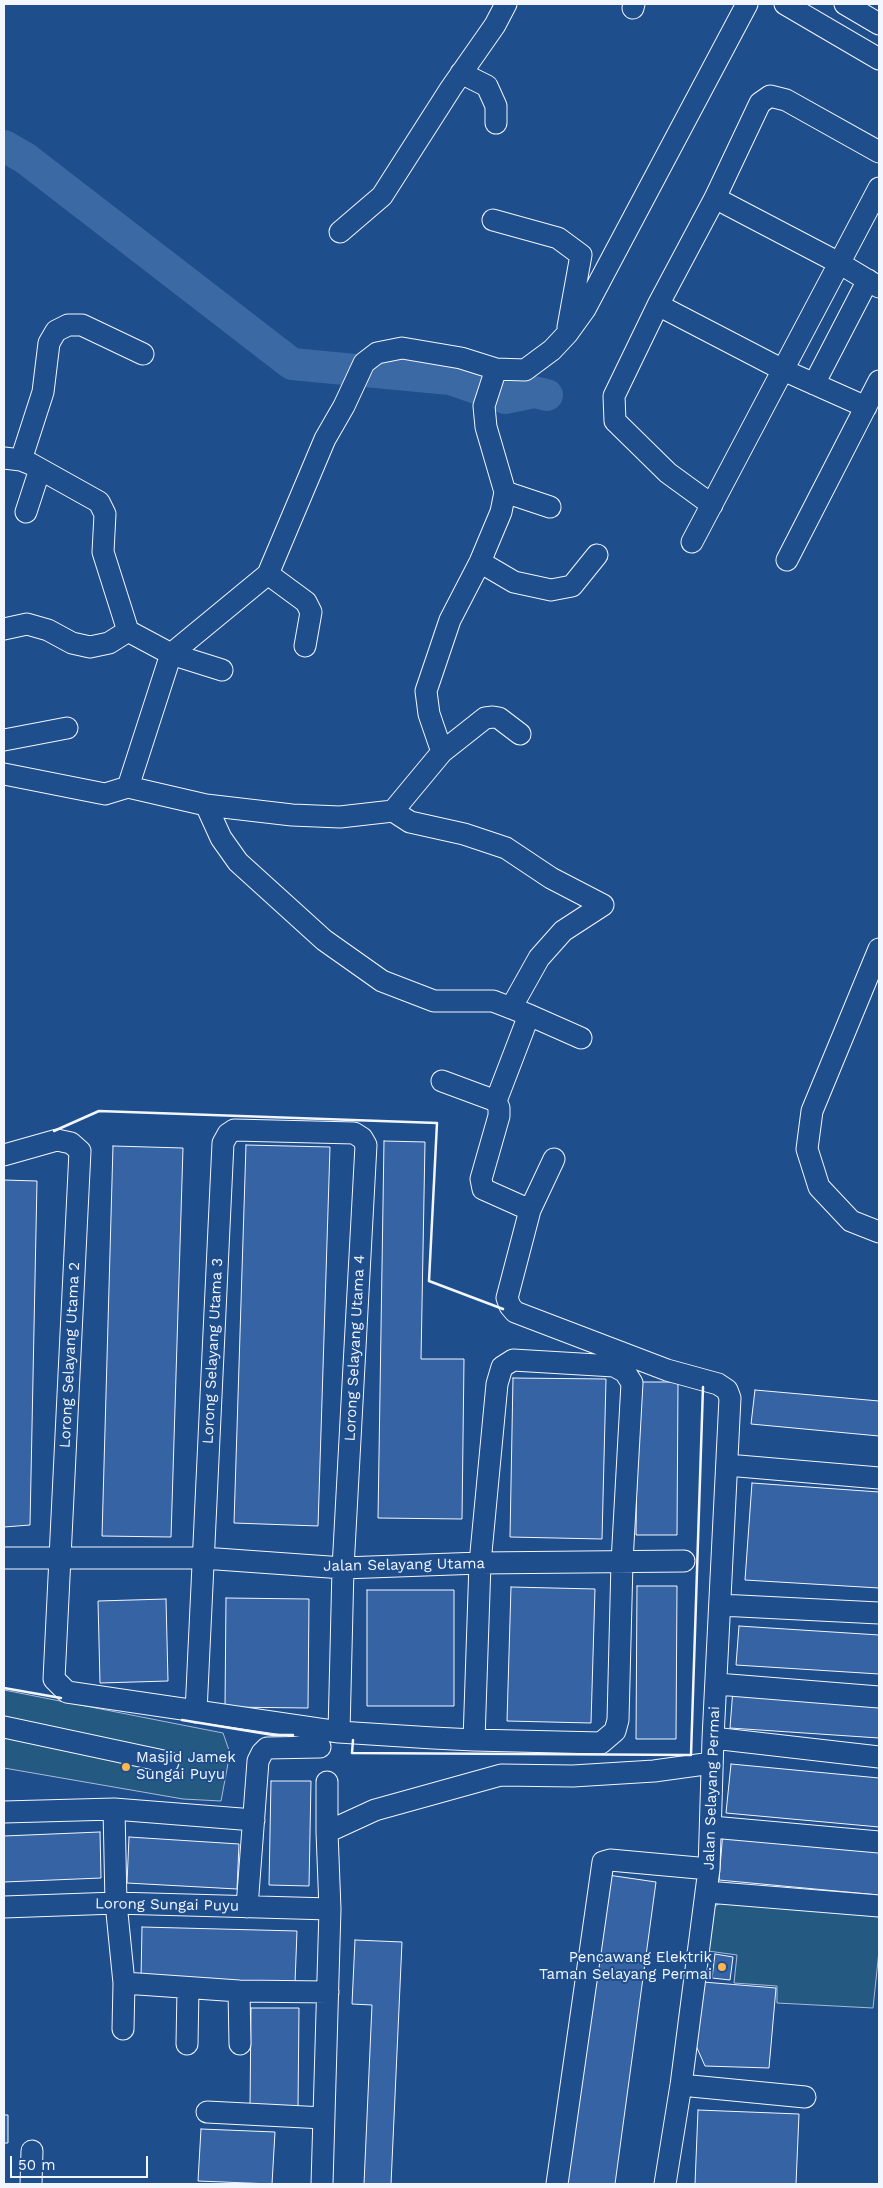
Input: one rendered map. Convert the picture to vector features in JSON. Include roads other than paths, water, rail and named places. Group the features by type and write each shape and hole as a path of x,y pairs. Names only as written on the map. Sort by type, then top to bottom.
{"street":[{"path":"340,232 382,196 461,73 495,25 506,4"},
{"path":"128,787 171,654 268,574 325,439 364,364 377,353 402,348 461,358 494,374 525,370 552,350 567,334 585,309 747,4"},
{"path":"786,4 879,59"},
{"path":"845,4 879,24"},
{"path":"461,73 486,86 496,106 496,123"},
{"path":"712,505 668,473 616,421 614,396 658,305 715,198 760,102 770,96 786,100 879,152"},
{"path":"692,542 879,188"},
{"path":"715,198 839,263 874,284 814,384"},
{"path":"493,220 558,238 581,256 567,334"},
{"path":"658,305 783,370 866,407"},
{"path":"143,354 82,325 68,324 56,331 49,343 43,392 12,459 40,469 99,502 105,514 103,552 128,631 171,654 222,670"},
{"path":"442,752 429,714 426,691 450,620 480,562 501,512 505,492 486,427 484,406 494,374"},
{"path":"787,560 879,381"},
{"path":"26,512 40,469"},
{"path":"505,492 550,507"},
{"path":"480,562 514,582 552,590 572,586 597,555"},
{"path":"268,574 306,602 311,612 305,646"},
{"path":"4,629 27,624 48,630 72,643 90,647 109,642 128,631"},
{"path":"393,811 442,752 484,718 499,718 520,734"},
{"path":"4,740 68,728"},
{"path":"4,774 105,794 128,787 206,805 292,815 340,817 393,811 410,822 464,834 506,848 550,878 603,905 564,931 539,958 520,1011 496,1101 499,1108 499,1116 481,1184 483,1189 530,1210 554,1159"},
{"path":"206,805 221,838 238,862 324,940 382,981 434,1000 493,1001 581,1038"},
{"path":"879,948 812,1111 808,1150 819,1187 851,1221 879,1232"},
{"path":"442,1081 496,1101"},
{"name":"Lorong Selayang Utama 3","path":"196,1712 223,1143 228,1134 234,1130 354,1133"},
{"name":"Lorong Selayang Utama 4","path":"344,1568 366,1144 362,1138 354,1133"},
{"name":"Lorong Selayang Utama 2","path":"4,1155 57,1140 72,1143 80,1151 54,1679 67,1692 196,1712"},
{"name":"Jalan Selayang Permai","path":"530,1210 507,1298 515,1312 667,1370 718,1384 727,1390 730,1398 713,1738 712,1827 709,1869 681,2085 665,2184"},
{"path":"196,1712 339,1732 474,1740 601,1743 615,1731 618,1720 622,1562 632,1383 625,1372 614,1366 513,1360 502,1367 497,1384 480,1563 474,1740"},
{"path":"727,1465 879,1478"},
{"name":"Jalan Selayang Utama","path":"4,1558 203,1558 344,1568 480,1563 684,1561"},
{"path":"339,1732 344,1568"},
{"path":"720,1604 879,1613"},
{"path":"717,1684 879,1696"},
{"path":"4,1727 168,1762"},
{"path":"713,1738 879,1757"},
{"path":"247,1907 258,1761 267,1748 320,1747"},
{"path":"327,1832 375,1810 501,1775 573,1776 654,1771 712,1763"},
{"path":"322,2184 330,1909 327,1782"},
{"path":"4,1812 114,1809 254,1820"},
{"path":"114,1809 116,1903 124,1983 123,2029"},
{"path":"712,1827 879,1842"},
{"path":"557,2184 603,1862 610,1860 709,1869"},
{"path":"707,1892 879,1906"},
{"name":"Lorong Sungai Puyu","path":"4,1907 116,1903 330,1909"},
{"path":"124,1983 239,1991 328,1992"},
{"path":"188,1988 188,2044"},
{"path":"239,1991 240,2044"},
{"path":"681,2085 805,2096"},
{"path":"207,2112 324,2118"},
{"path":"31,2184 32,2150"}],"waterway":[{"path":"4,146 25,158 292,364 450,379 505,398 534,392 547,395"}],"place":[{"name":"Masjid Jamek Sungai Puyu","path":"126,1767"},
{"name":"Pencawang Elektrik Taman Selayang Permai","path":"722,1967"}]}
